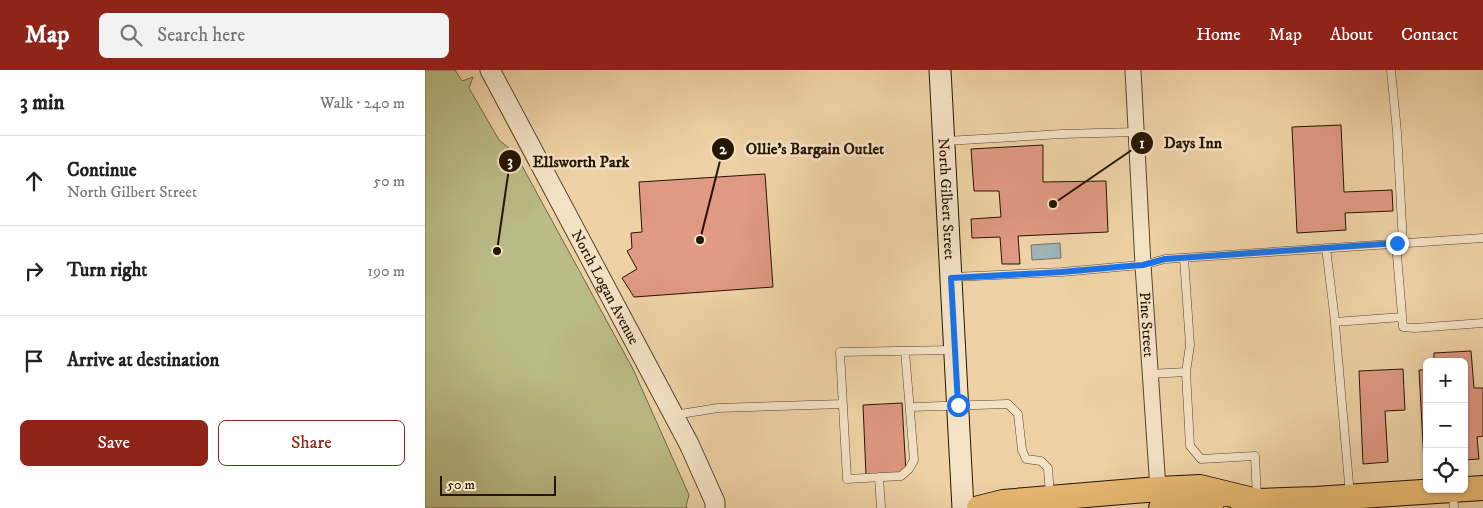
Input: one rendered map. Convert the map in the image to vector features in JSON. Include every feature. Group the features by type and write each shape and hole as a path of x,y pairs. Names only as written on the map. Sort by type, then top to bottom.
{"main road":[{"name":"North Gilbert Street","path":"940,70 963,508"},
{"path":"979,508 1003,502 1050,499 1159,498 1199,502 1350,497 1454,499 1483,488"},
{"path":"1233,508 1257,501"}],"street":[{"name":"North Logan Avenue","path":"490,70 689,444 715,502 715,508"},
{"name":"Pine Street","path":"1133,70 1143,265 1159,498"}],"lane":[{"path":"1391,70 1397,132 1403,327 1415,328 1483,322"},
{"path":"944,141 1136,132"},
{"path":"951,278 1062,272 1143,265 1165,259 1483,238"},
{"path":"1326,248 1335,322 1350,497"},
{"path":"1184,258 1190,345 1186,372 1190,446 1201,459 1255,456 1257,501"},
{"path":"1335,322 1402,317"},
{"path":"905,351 914,460 909,469 901,476 847,479 840,352 955,350"},
{"path":"1150,374 1186,372"},
{"path":"674,415 718,408 843,404"},
{"path":"910,407 1008,404 1018,414 1022,450 1027,459 1041,461 1048,468 1050,499"},
{"path":"879,477 881,508"}],"green space":[{"path":"425,70 455,70 462,81 473,77 469,88 499,140 515,153 633,369 689,495 687,508 425,508"}],"shaded area":[{"path":"1060,243 1061,258 1032,260 1031,245"}],"building":[{"path":"1341,125 1344,192 1392,190 1393,211 1345,213 1346,230 1297,233 1292,127"},
{"path":"1043,145 1043,182 1106,181 1108,232 1018,236 1020,264 1002,264 1000,237 972,238 971,219 1001,217 999,191 974,191 971,149"},
{"path":"765,174 773,287 634,297 622,278 637,269 627,251 632,248 631,233 642,232 639,182"},
{"path":"1471,351 1474,388 1483,388 1483,436 1477,437 1479,459 1468,460 1468,358 1434,358 1434,353"},
{"path":"1403,369 1405,410 1385,411 1388,462 1363,464 1359,371"},
{"path":"1419,370 1423,370 1423,444"},
{"path":"902,403 906,473 866,475 863,405"}],"place":[{"name":"Days Inn","path":"1053,204"},
{"name":"Ollie's Bargain Outlet","path":"700,240"},
{"name":"Ellsworth Park","path":"497,251"}],"route":[{"path":"958,405 951,278 1062,272 1143,265 1165,259 1397,243"}]}
